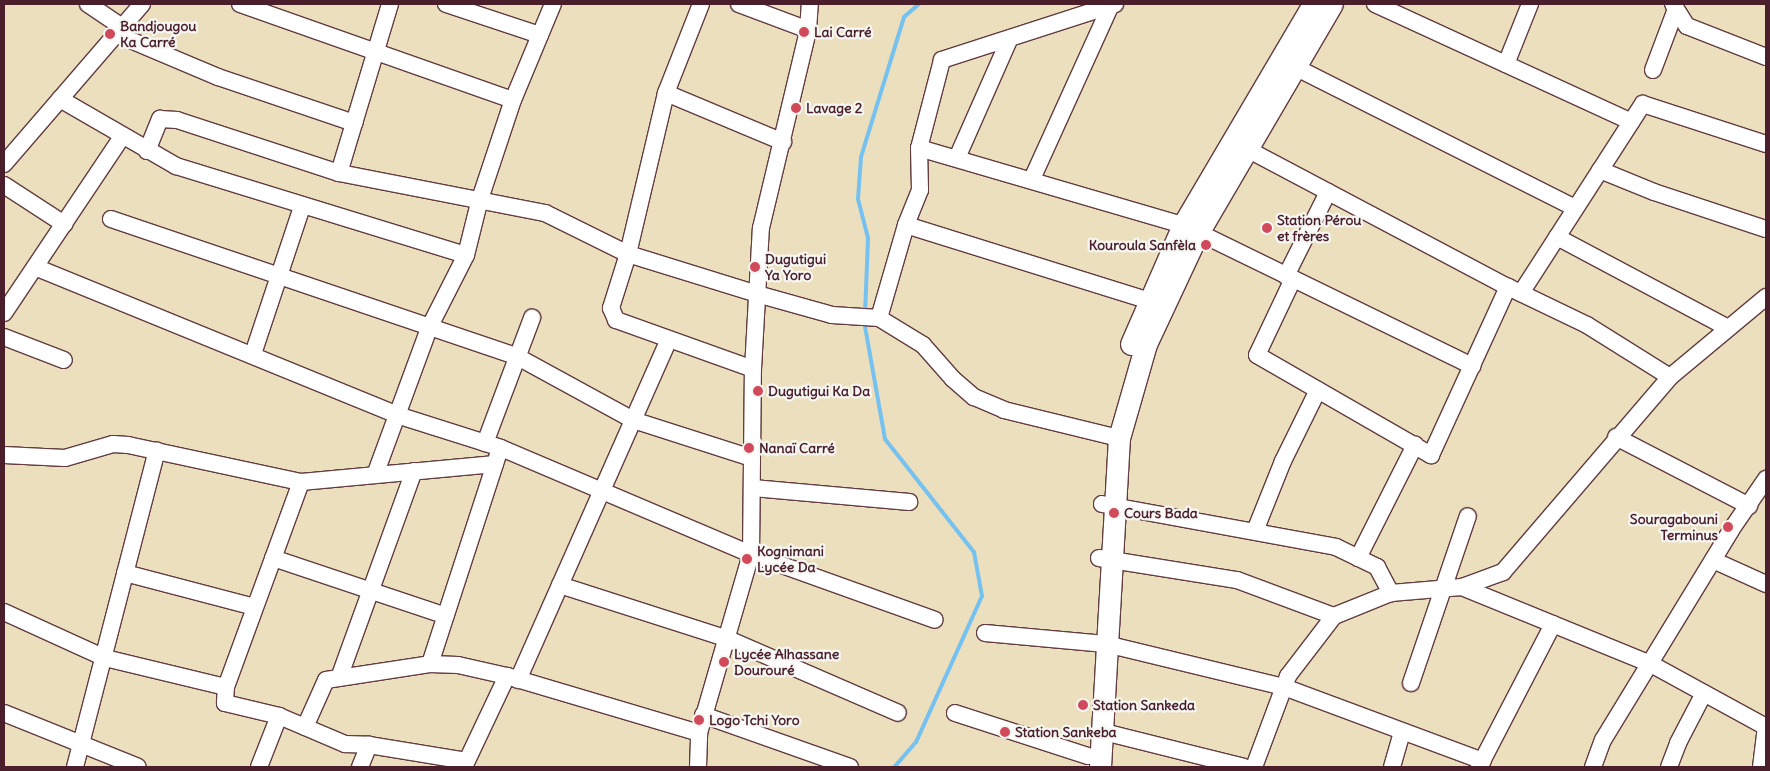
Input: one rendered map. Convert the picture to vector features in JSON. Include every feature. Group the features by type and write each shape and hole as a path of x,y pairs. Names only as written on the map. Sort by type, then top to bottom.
{"main road":[{"path":"1191,229 1247,149 1288,64 1314,4"},
{"path":"1092,764 1113,437 1146,344 1155,302 1191,229 1288,64 1332,4"},
{"path":"1092,764 1100,731 1100,644"}],"street":[{"path":"88,4 119,31 218,77 354,124"},
{"path":"4,164 142,4"},
{"path":"240,4 514,100"},
{"path":"339,173 390,4"},
{"path":"446,4 540,35"},
{"path":"374,475 429,328 466,255 480,199 514,100 553,4"},
{"path":"701,4 666,93 628,254 614,296 613,316 616,320 668,340 753,369"},
{"path":"740,4 808,30"},
{"path":"698,767 699,733 728,639 751,554 753,369 761,228 783,142 808,30 810,4"},
{"path":"1375,4 1631,122"},
{"path":"1506,64 1530,4"},
{"path":"879,318 906,226 920,190 919,148 942,60 1113,5"},
{"path":"1032,179 1113,5"},
{"path":"1674,6 1687,26 1766,57"},
{"path":"1653,70 1674,6"},
{"path":"957,158 1010,38"},
{"path":"1288,64 1575,208"},
{"path":"666,93 783,142"},
{"path":"60,99 122,137 176,166 302,207 466,255"},
{"path":"1328,192 1257,355 1431,455 1472,366 1514,290 1556,237 1643,104 1766,144"},
{"path":"147,151 160,120 164,118 213,130 339,173 545,213 628,254 832,316 879,318 923,345 952,379 974,397 1004,410 1113,437"},
{"path":"4,313 122,137"},
{"path":"919,148 1032,179 1191,229 1472,366"},
{"path":"1247,149 1514,290 1587,325 1670,376"},
{"path":"1600,170 1654,192 1766,229"},
{"path":"4,185 64,224"},
{"path":"253,354 302,207"},
{"path":"111,219 278,278 518,357 633,420 752,458"},
{"path":"906,226 1155,302"},
{"path":"1556,237 1728,328"},
{"path":"35,267 253,354 397,415 501,448 751,554 935,620"},
{"path":"1254,767 1288,676 1334,616 1391,593 1462,587 1502,572 1670,376 1766,297"},
{"path":"485,443 532,318"},
{"path":"4,337 64,360"},
{"path":"301,482 226,688 225,703 279,716 345,744 369,745 465,764 513,678 560,585 668,340"},
{"path":"1255,531 1282,461 1318,390"},
{"path":"1616,437 1750,506"},
{"path":"4,455 65,458 113,444 157,450 301,482 495,464"},
{"path":"1358,558 1415,445"},
{"path":"430,664 501,448"},
{"path":"75,767 105,658 157,450"},
{"path":"339,678 414,472"},
{"path":"753,488 909,502"},
{"path":"1593,767 1603,740 1713,560 1764,489"},
{"path":"1108,504 1336,547 1377,567 1391,593"},
{"path":"1411,683 1468,516"},
{"path":"273,558 446,616"},
{"path":"1105,559 1236,580 1334,616"},
{"path":"1713,560 1766,584"},
{"path":"125,573 255,608"},
{"path":"560,585 728,639 898,713"},
{"path":"1462,587 1651,664 1766,726 1761,767"},
{"path":"4,612 105,658 226,688"},
{"path":"985,633 1100,644 1284,687 1402,731 1481,764 1553,624"},
{"path":"305,727 326,680 430,664 458,665 513,678 699,733"},
{"path":"1669,767 1678,743 1704,693"},
{"path":"4,712 138,767"},
{"path":"955,712 1092,764"},
{"path":"704,715 850,767"},
{"path":"259,767 279,716"},
{"path":"1100,731 1244,767"},
{"path":"1392,767 1402,731"},
{"path":"360,767 369,745"}],"waterway":[{"path":"865,314 868,238 858,199 861,157 904,17 919,4"},
{"path":"864,321 885,439 974,552 982,596 916,742 894,767"}],"place":[{"name":"Lai Carré","path":"804,32"},
{"name":"Bandjougou Ka Carré","path":"110,34"},
{"name":"Lavage 2","path":"796,108"},
{"name":"Station Pérou et frères","path":"1267,228"},
{"name":"Kouroula Sanfèla","path":"1206,245"},
{"name":"Dugutigui Ya Yoro","path":"755,267"},
{"name":"Dugutigui Ka Da","path":"758,391"},
{"name":"Nanaï Carré","path":"749,448"},
{"name":"Cours Bada","path":"1114,513"},
{"name":"Souragabouni Terminus","path":"1728,527"},
{"name":"Kognimani Lycée Da","path":"747,559"},
{"name":"Lycée Alhassane Dourouré","path":"724,662"},
{"name":"Station Sankeda","path":"1083,705"},
{"name":"Logo Tchi Yoro","path":"699,720"},
{"name":"Station Sankeba","path":"1005,732"}]}
